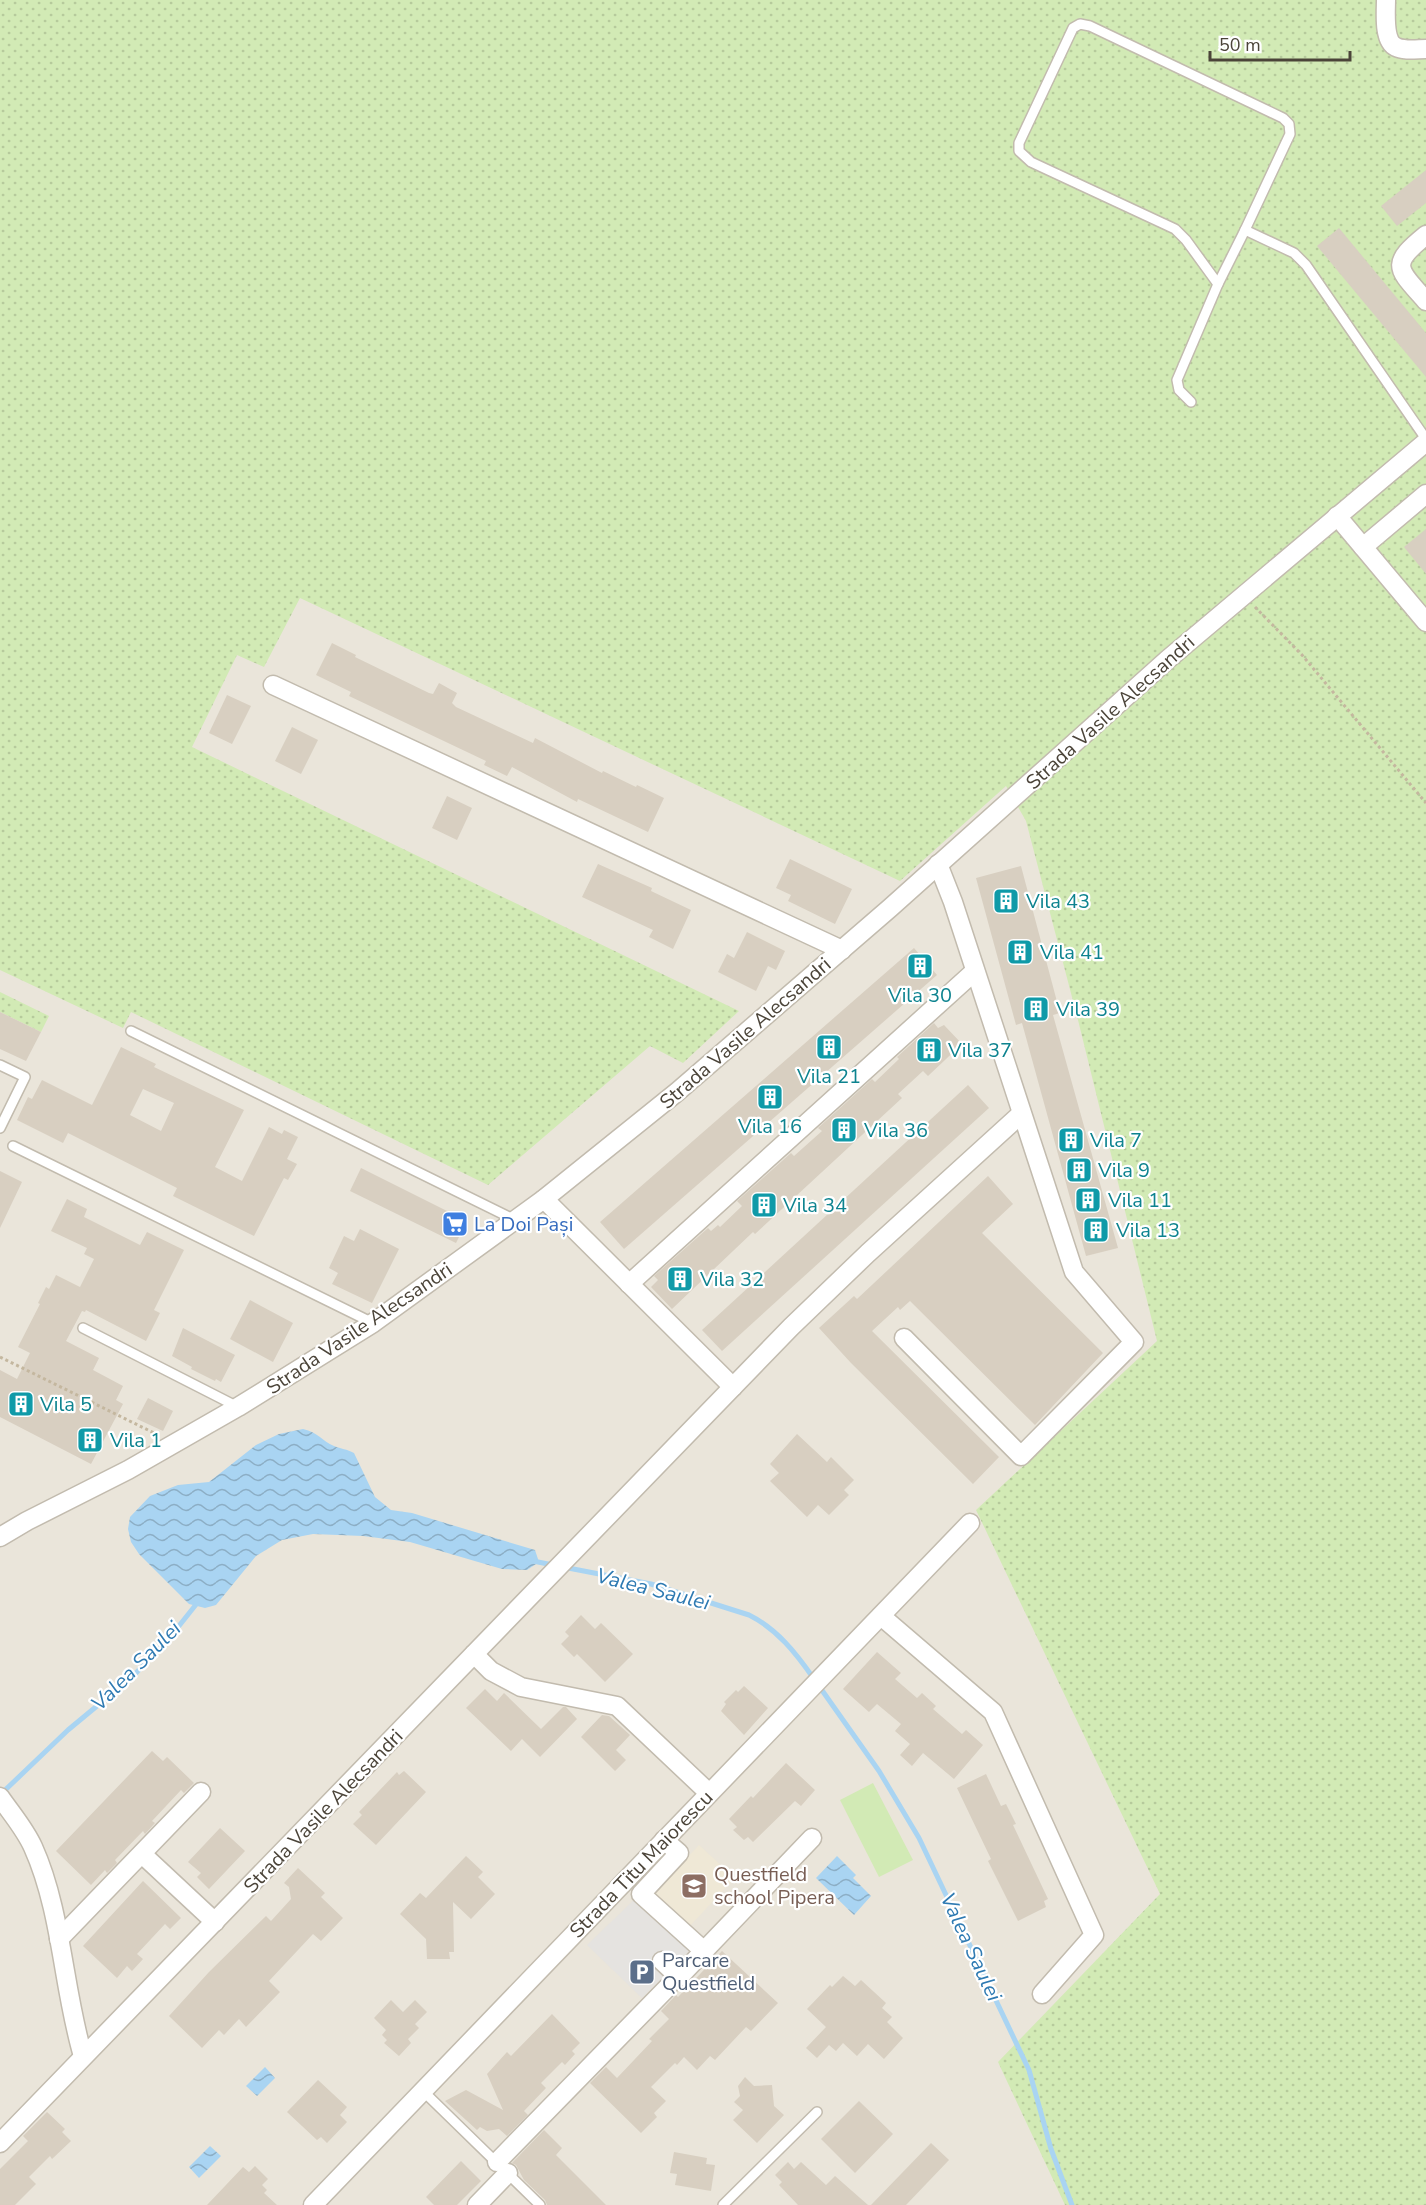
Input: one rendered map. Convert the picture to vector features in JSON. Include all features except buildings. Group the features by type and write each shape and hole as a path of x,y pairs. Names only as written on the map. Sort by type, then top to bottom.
{"street":[{"path":"1386,0 1387,33 1391,44 1401,49 1426,49"},
{"path":"1426,235 1405,252 1401,261 1401,271 1426,301"},
{"name":"Strada Vasile Alecsandri","path":"0,1538 27,1521 166,1448 238,1407 373,1323 544,1199 677,1092 842,950 1167,660 1426,440"},
{"path":"1363,547 1426,494"},
{"path":"1337,516 1426,622"},
{"path":"273,685 842,950"},
{"path":"904,1338 1021,1456 1134,1342 1074,1272 953,902 938,864"},
{"path":"629,1284 975,971"},
{"name":"Strada Vasile Alecsandri","path":"0,2143 791,1327 868,1253 1021,1114"},
{"path":"544,1199 733,1387"},
{"name":"Strada Titu Maiorescu","path":"313,2205 970,1522"},
{"path":"880,1616 993,1712 1094,1935 1042,1994"},
{"path":"474,1654 491,1671 521,1687 617,1706 710,1793"},
{"path":"59,1939 201,1792"},
{"path":"2,1800 27,1836 38,1857 59,1939 83,2056"},
{"path":"662,1961 679,1977 812,1838"},
{"path":"664,1840 679,1853 641,1894 704,1951"},
{"path":"142,1854 215,1922"},
{"path":"477,2205 503,2168 668,1987"}],"lane":[{"path":"1191,402 1179,390 1177,380 1218,284 1290,134 1289,124 1283,118 1090,26 1080,24 1073,28 1019,143 1019,151 1031,162 1174,230 1186,240 1218,284"},
{"path":"1245,231 1294,253 1306,265 1426,440"},
{"path":"131,1031 515,1220"},
{"path":"0,1065 25,1077 0,1128"},
{"path":"13,1146 373,1323"},
{"path":"83,1328 238,1407"},
{"path":"422,2090 540,2205"},
{"path":"723,2205 817,2112"}],"path":[{"path":"1243,595 1302,655 1426,802"},
{"path":"0,1357 158,1435 166,1448"}],"shaded area":[{"path":"0,0 1426,0 1426,2205 0,2205"},
{"name":"Questfield school Pipera","path":"699,1845 735,1878 688,1928 652,1894"},
{"name":"Parcare Questfield","path":"636,1898 693,1947 642,1998 587,1945"}],"green space":[{"path":"0,0 1426,0 1426,2205 1065,2205 998,2062 1160,1894 976,1510 1157,1341 1078,1020 1026,821 1006,786 900,881 300,598 264,667 237,655 192,747 739,1011 683,1063 650,1046 488,1185 131,1012 123,1028 0,970"},
{"path":"0,992 49,1016 41,1032 0,1012"},
{"path":"873,1783 913,1860 879,1877 840,1800"}],"water":[{"path":"303,1429 334,1446 354,1453 375,1497 391,1510 412,1513 535,1550 539,1562 527,1570 502,1569 410,1542 363,1536 313,1534 282,1540 256,1556 216,1605 205,1608 189,1604 139,1554 131,1542 128,1529 130,1517 150,1496 178,1485 209,1482 256,1445 279,1434"},
{"path":"837,1856 856,1875 853,1878 871,1896 854,1915 816,1878"},
{"path":"265,2067 275,2078 257,2096 246,2086"},
{"path":"210,2146 221,2156 199,2178 189,2167"}],"waterway":[{"name":"Valea Saulei","path":"533,1561 553,1565"},
{"name":"Valea Saulei","path":"563,1567 651,1584 749,1615 768,1627 785,1642 814,1679"},
{"name":"Valea Saulei","path":"1,1794 68,1730 132,1677 167,1641 198,1602"},
{"name":"Valea Saulei","path":"819,1686 879,1771 919,1838 1029,2070 1051,2149 1072,2205"}],"place":[{"name":"Vila 43","path":"1006,901"},
{"name":"Vila 41","path":"1020,952"},
{"name":"Vila 30","path":"920,966"},
{"name":"Vila 39","path":"1036,1009"},
{"name":"Vila 21","path":"829,1047"},
{"name":"Vila 37","path":"929,1050"},
{"name":"Vila 16","path":"770,1097"},
{"name":"Vila 36","path":"844,1130"},
{"name":"Vila 7","path":"1071,1140"},
{"name":"Vila 9","path":"1079,1170"},
{"name":"Vila 11","path":"1088,1200"},
{"name":"Vila 34","path":"764,1205"},
{"name":"La Doi Pași","path":"455,1224"},
{"name":"Vila 13","path":"1096,1230"},
{"name":"Vila 32","path":"680,1279"},
{"name":"Vila 5","path":"21,1404"},
{"name":"Vila 1","path":"90,1440"},
{"name":"Questfield school Pipera","path":"694,1886"},
{"name":"Parcare Questfield","path":"642,1972"}]}
